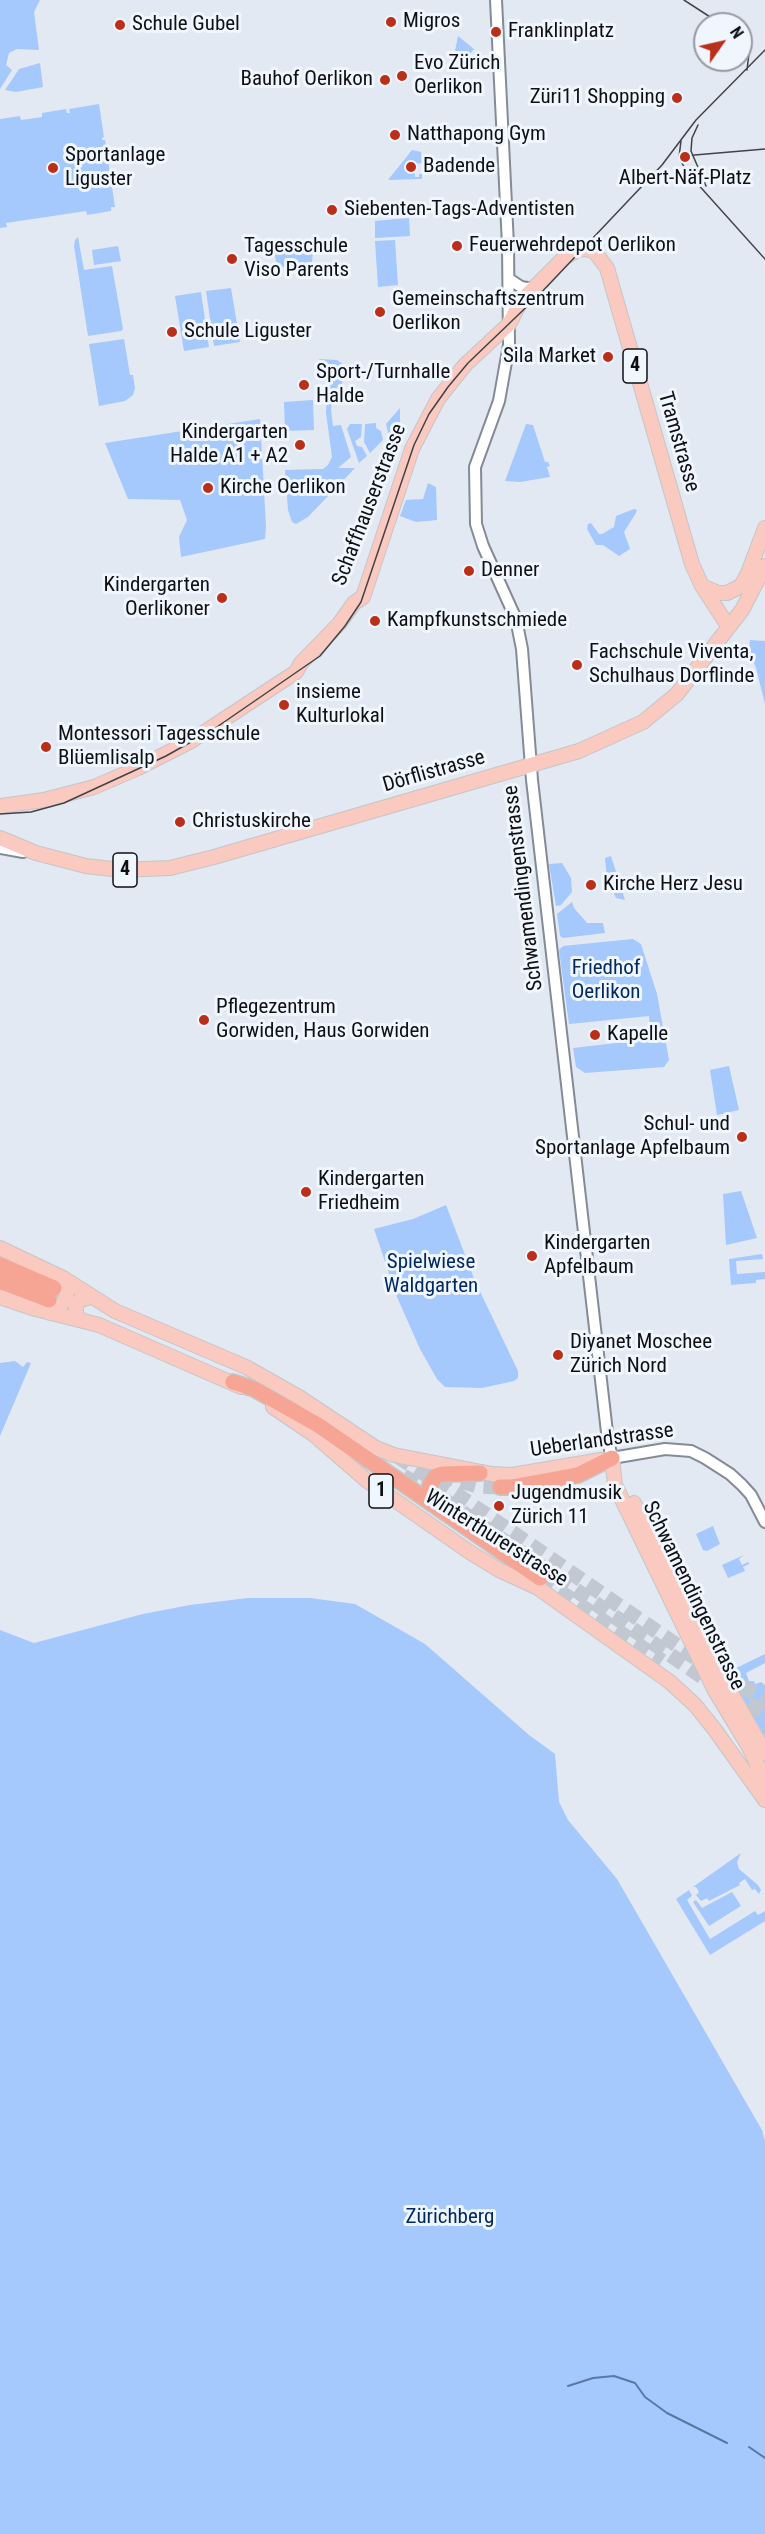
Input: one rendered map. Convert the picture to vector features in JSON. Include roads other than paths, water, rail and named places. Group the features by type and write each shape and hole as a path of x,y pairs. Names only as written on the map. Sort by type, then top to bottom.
{"highway":[{"path":"0,1265 53,1294"},
{"path":"0,1281 53,1294"},
{"path":"233,1382 254,1389 318,1425 432,1504 539,1583"},
{"path":"500,1487 513,1487 578,1475 612,1458"},
{"path":"368,1470 539,1583"},
{"path":"432,1504 430,1485 436,1476 480,1473"}],"main road":[{"name":"Schaffhauserstrasse","path":"0,806 44,800 94,787 138,768 206,733 296,672 301,663 339,624 354,603 363,597 408,460 429,414 465,365 509,324 521,301 571,253 585,249"},
{"name":"Tramstrasse","path":"585,249 599,255 607,268 692,564 702,586 728,626"},
{"path":"702,586 718,593 727,593 741,586 765,528"},
{"name":"Dörflistrasse","path":"1,840 36,853 100,868 121,870 170,868 579,751 643,722 677,694 694,675 742,610 765,566"},
{"name":"Winterthurerstrasse","path":"0,1248 80,1319 233,1382 313,1434 366,1480 471,1553 499,1570 539,1583 670,1682 695,1705 765,1800"},
{"name":"Winterthurerstrasse","path":"0,1297 53,1294 91,1298 115,1311 246,1367 292,1392 376,1448 415,1461"},
{"path":"80,1319 76,1313 76,1305 80,1300 91,1298"},
{"name":"Ueberlandstrasse","path":"415,1461 480,1473 512,1475 612,1458"},
{"name":"Schwamendingenstrasse","path":"612,1458 709,1655 765,1753"},
{"name":"Schwamendingenstrasse","path":"612,1458 615,1485 714,1689 765,1781"}],"street":[{"name":"Schwamendingenstrasse","path":"496,0 509,279 509,345 502,390 475,467 476,517 483,546 519,629 598,1372 612,1458"},
{"path":"509,279 521,287 533,289"},
{"name":"Ueberlandstrasse","path":"612,1458 665,1449 691,1451 719,1466 742,1485 751,1495 765,1522"}],"waterway":[{"path":"568,2386 593,2378 614,2376 635,2383 645,2397 667,2413 727,2443"},
{"path":"749,2447 765,2458"}],"tunnel":[{"path":"334,1446 368,1470"},
{"path":"397,1456 716,1672 765,1699"},
{"path":"439,1475 478,1486 500,1487"},
{"path":"403,1476 449,1503 701,1676 765,1713"},
{"path":"540,1578 662,1661"}],"tram line":[{"path":"684,0 702,12"},
{"path":"0,814 31,812 64,803 166,756 214,729 320,656 361,602 414,445 429,414 448,387 468,363 539,295 662,165 696,120 765,50"},
{"path":"698,125 692,138 691,151 706,186"},
{"path":"681,141 679,157 686,171 765,259"},
{"path":"683,156 765,149"}],"place":[{"name":"Migros","path":"391,22"},
{"name":"Schule Gubel","path":"120,25"},
{"name":"Franklinplatz","path":"496,32"},
{"name":"Evo Zürich Oerlikon","path":"402,76"},
{"name":"Bauhof Oerlikon","path":"385,80"},
{"name":"Züri11 Shopping","path":"677,98"},
{"name":"Natthapong Gym","path":"395,135"},
{"name":"Albert-Näf-Platz","path":"685,157"},
{"name":"Badende","path":"411,167"},
{"name":"Sportanlage Liguster","path":"53,168"},
{"name":"Siebenten-Tags-Adventisten","path":"332,210"},
{"name":"Feuerwehrdepot Oerlikon","path":"457,246"},
{"name":"Tagesschule Viso Parents","path":"232,259"},
{"name":"Gemeinschaftszentrum Oerlikon","path":"380,312"},
{"name":"Schule Liguster","path":"172,332"},
{"name":"Sila Market","path":"608,357"},
{"name":"Sport-/Turnhalle Halde","path":"304,385"},
{"name":"Kindergarten Halde A1 + A2","path":"300,445"},
{"name":"Kirche Oerlikon","path":"208,488"},
{"name":"Denner","path":"469,571"},
{"name":"Kindergarten Oerlikoner","path":"222,598"},
{"name":"Kampfkunstschmiede","path":"375,621"},
{"name":"Fachschule Viventa, Schulhaus Dorflinde","path":"577,665"},
{"name":"insieme Kulturlokal","path":"284,705"},
{"name":"Montessori Tagesschule Blüemlisalp","path":"46,747"},
{"name":"Christuskirche","path":"180,822"},
{"name":"Kirche Herz Jesu","path":"591,885"},
{"name":"Pflegezentrum Gorwiden, Haus Gorwiden","path":"204,1020"},
{"name":"Kapelle","path":"595,1035"},
{"name":"Schul- und Sportanlage Apfelbaum","path":"742,1137"},
{"name":"Kindergarten Friedheim","path":"306,1192"},
{"name":"Kindergarten Apfelbaum","path":"532,1256"},
{"name":"Diyanet Moschee Zürich Nord","path":"558,1355"},
{"name":"Jugendmusik Zürich 11","path":"499,1506"}],"park label":[{"name":"Friedhof Oerlikon","path":"606,981"},
{"name":"Spielwiese Waldgarten","path":"431,1275"},
{"name":"Zürichberg","path":"450,2218"}]}
